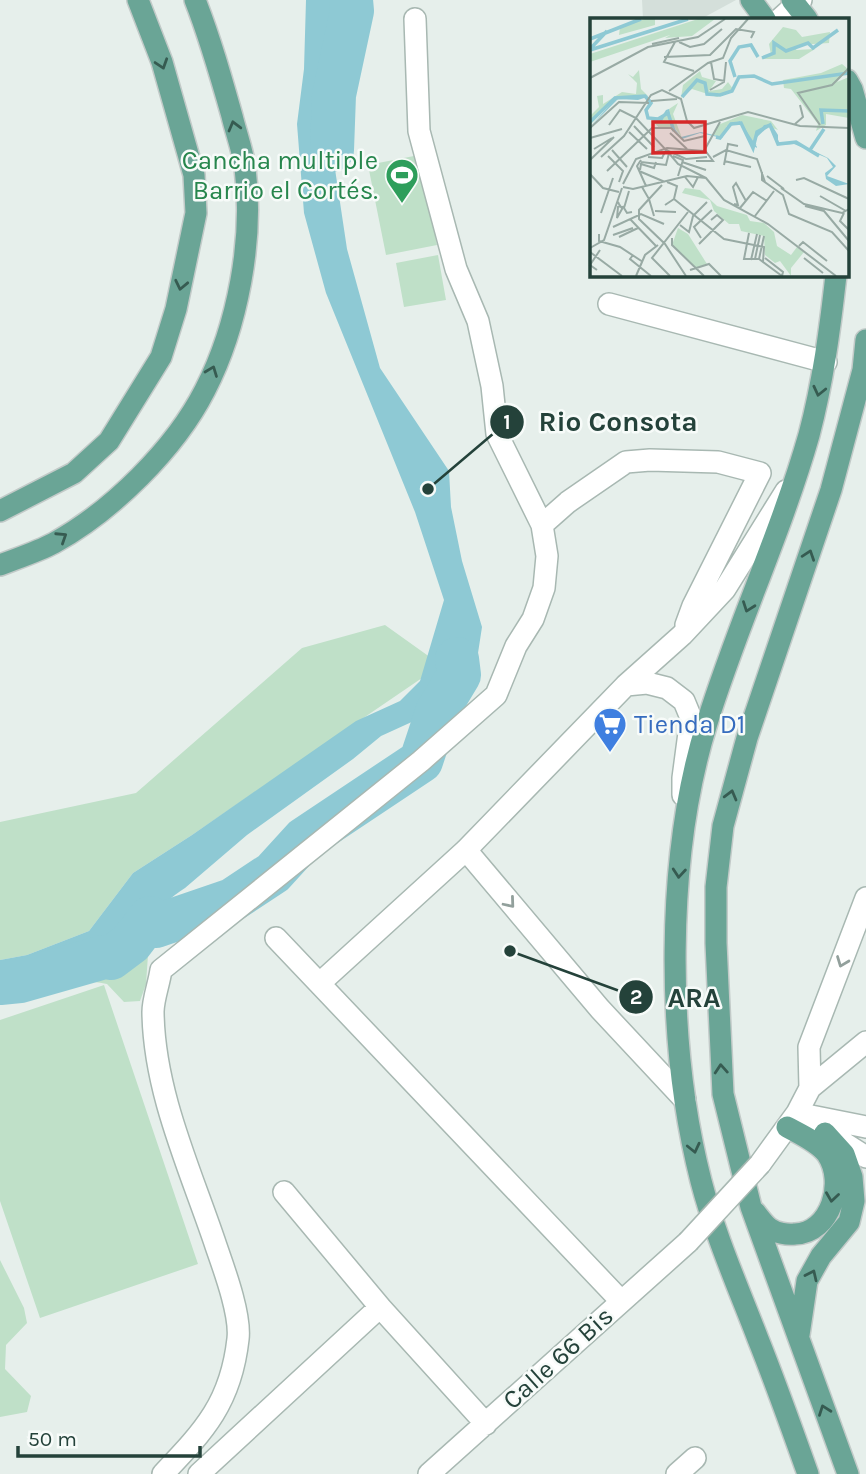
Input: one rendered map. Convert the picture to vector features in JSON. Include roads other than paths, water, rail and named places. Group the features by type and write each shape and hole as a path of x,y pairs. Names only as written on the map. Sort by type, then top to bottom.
{"main road":[{"path":"0,511 74,473 109,441 161,357 176,309 195,213 194,175 162,62 138,0"},
{"path":"0,565 54,542 137,480 172,442 205,389 229,329 242,275 248,217 245,166 213,48 195,0"},
{"path":"751,0 764,18"},
{"path":"848,82 866,138"},
{"path":"808,1474 715,1226 702,1182 685,1100 677,1031 678,889 684,821 706,725 808,436 826,362 836,276"},
{"path":"848,1474 751,1208 723,1094 716,887 723,826 747,738 831,490 863,370 866,340"},
{"path":"751,1208 769,1228 786,1235 803,1234 816,1228 826,1218 834,1192 832,1163 826,1153 792,1120"},
{"path":"799,1341 807,1281 821,1256 849,1222 855,1201 852,1177 844,1154 825,1133"}],"street":[{"path":"781,18 799,6"},
{"path":"163,1474 198,1437 219,1407 226,1390 239,1336 231,1289 162,1088 153,1010 161,970 421,761 496,695 516,646 533,619 544,589 547,556 541,525 497,434 492,386 478,321 456,269 419,131 415,19"},
{"path":"609,304 826,362"},
{"path":"541,525 568,502 626,462 650,460 718,463 760,472 693,606 682,635"},
{"path":"320,983 466,850 626,685 682,635 725,589 794,479"},
{"path":"626,685 647,683 667,688 684,701 691,718 683,778 684,821"},
{"path":"466,850 600,1009 685,1100"},
{"path":"810,1088 809,1047 866,898"},
{"path":"276,938 621,1301"},
{"path":"810,1088 866,1042"},
{"name":"Calle 66 Bis","path":"429,1474 688,1242 761,1164 792,1120 810,1088"},
{"path":"792,1120 866,1127"},
{"path":"792,1120 825,1133 866,1157"},
{"path":"284,1192 380,1307 486,1424"},
{"path":"199,1474 380,1307"},
{"path":"677,1474 695,1458"}],"water":[{"path":"306,0 354,0 334,95 332,149 347,249 380,368 449,471 451,507 462,561 482,627 478,653 464,686 438,710 381,736 247,835 166,902 123,948 70,967 0,983 0,960 27,955 89,931 133,873 356,721 400,701 420,681 444,600 415,512 326,293 304,213 297,124 304,69"}],"waterway":[{"path":"332,150 334,95 352,11 351,0"},
{"path":"0,983 20,981 104,957 111,958 131,943 150,918 156,926 232,900 273,873 304,839 421,761 438,710 459,675 457,659"}],"place":[{"name":"Cancha multiple Barrio el Cortés.","path":"402,205"},
{"name":"Rio Consota","path":"428,489"},
{"name":"Tienda D1","path":"610,754"},
{"name":"ARA","path":"510,951"}]}
